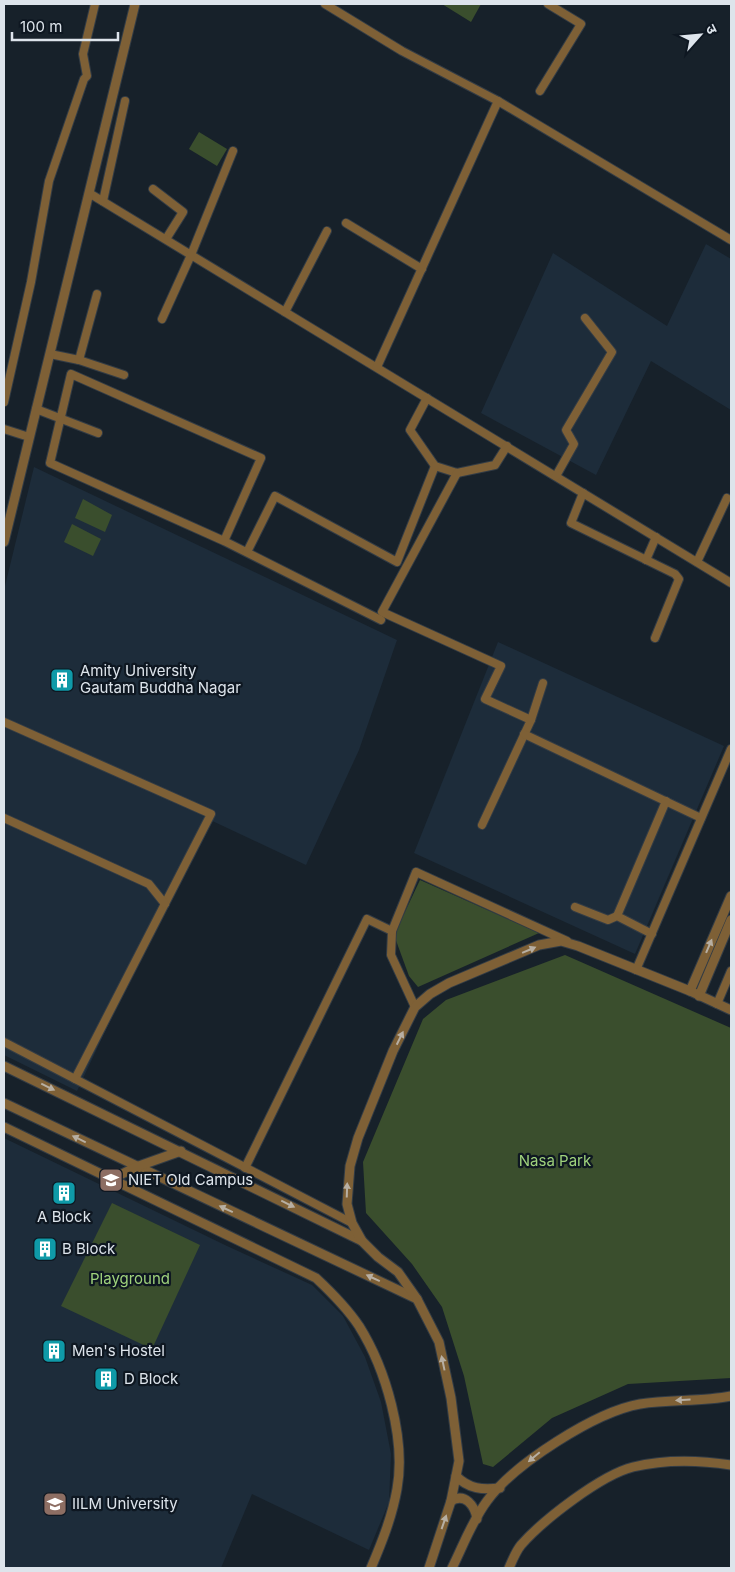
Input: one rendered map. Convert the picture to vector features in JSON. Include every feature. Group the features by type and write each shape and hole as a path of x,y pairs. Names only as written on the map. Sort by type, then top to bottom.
{"street":[{"path":"4,402 31,282 49,181 66,128 84,79 87,76 83,54 94,4"},
{"path":"4,542 135,4"},
{"path":"325,4 402,51 498,100 731,240"},
{"path":"540,90 582,24 548,4"},
{"path":"377,368 498,100"},
{"path":"102,201 126,101"},
{"path":"162,319 191,255 233,152"},
{"path":"153,189 183,212 166,239"},
{"path":"89,193 731,583"},
{"path":"346,223 422,269"},
{"path":"285,312 327,231"},
{"path":"79,360 96,294"},
{"path":"556,476 574,444 566,430 612,352 585,318"},
{"path":"50,354 79,360 124,375"},
{"path":"224,541 260,458 71,374 59,418 50,463 224,541 381,620"},
{"path":"427,398 410,430 435,466 457,473 495,465 507,446"},
{"path":"36,409 98,433"},
{"path":"4,429 29,436"},
{"path":"246,552 276,496 397,562 435,466"},
{"path":"457,473 382,612 501,666 485,699 531,720"},
{"path":"583,493 571,523 675,574 679,579 655,638"},
{"path":"697,562 727,498"},
{"path":"646,560 656,537"},
{"path":"482,825 531,720 543,682"},
{"path":"4,722 211,814 75,1079"},
{"path":"524,734 701,818"},
{"path":"636,970 731,749"},
{"path":"575,907 608,920 617,916 666,801"},
{"path":"4,818 149,884 165,904"},
{"path":"414,1007 391,955 392,931 416,872 578,946 690,991 731,1010"},
{"path":"690,991 731,896"},
{"path":"617,916 652,934"},
{"path":"246,1168 367,919 392,931"},
{"path":"699,996 731,920"},
{"path":"432,1566 451,1501 459,1462 451,1398 439,1342 417,1299 398,1272 378,1257 362,1241 352,1223 347,1204 347,1187 358,1138 393,1051 414,1007 430,994 449,983 539,945 561,941 578,946"},
{"path":"717,1004 731,972"},
{"path":"4,1042 352,1223"},
{"path":"4,1066 362,1241"},
{"path":"4,1103 417,1299"},
{"path":"4,1127 114,1178 316,1278 358,1324 370,1344 390,1401 398,1436 398,1487 390,1521 371,1568"},
{"path":"114,1178 136,1167 181,1151"},
{"path":"452,1568 488,1500 536,1454 574,1432 620,1410 660,1401 731,1396"},
{"path":"508,1568 520,1546 560,1511 596,1485 631,1468 664,1461 706,1462 731,1465"},
{"path":"456,1476 463,1482 479,1489 500,1488"},
{"path":"451,1501 460,1498 469,1501 474,1507 477,1519"}],"shaded area":[{"path":"706,244 731,259 731,410 651,361 596,475 481,413 553,253 667,326"},
{"path":"34,467 397,640 359,750 306,865 206,818 77,1091 4,1055 4,590"},
{"path":"498,642 724,746 635,954 414,853"},
{"path":"4,1138 312,1285 343,1316 365,1357 381,1402 391,1454 389,1502 369,1550 252,1494 221,1568 4,1568"}],"green space":[{"path":"442,4 481,4 471,22"},
{"path":"199,132 227,149 217,166 189,149"},
{"path":"83,499 112,515 105,532 75,518"},
{"path":"72,524 101,539 93,556 64,542"},
{"path":"420,880 539,933 418,987 409,976 394,935"},
{"name":"Nasa Park","path":"565,955 731,1028 731,1378 628,1384 552,1418 493,1467 483,1464 464,1376 442,1307 412,1264 366,1213 363,1162 423,1019 446,1000"},
{"name":"Playground","path":"112,1203 200,1245 152,1349 61,1306"}],"place":[{"name":"Amity University Gautam Buddha Nagar","path":"62,680"},
{"name":"NIET Old Campus","path":"111,1180"},
{"name":"A Block","path":"64,1193"},
{"name":"B Block","path":"45,1249"},
{"name":"Men's Hostel","path":"54,1351"},
{"name":"D Block","path":"106,1379"},
{"name":"IILM University","path":"55,1504"}]}
